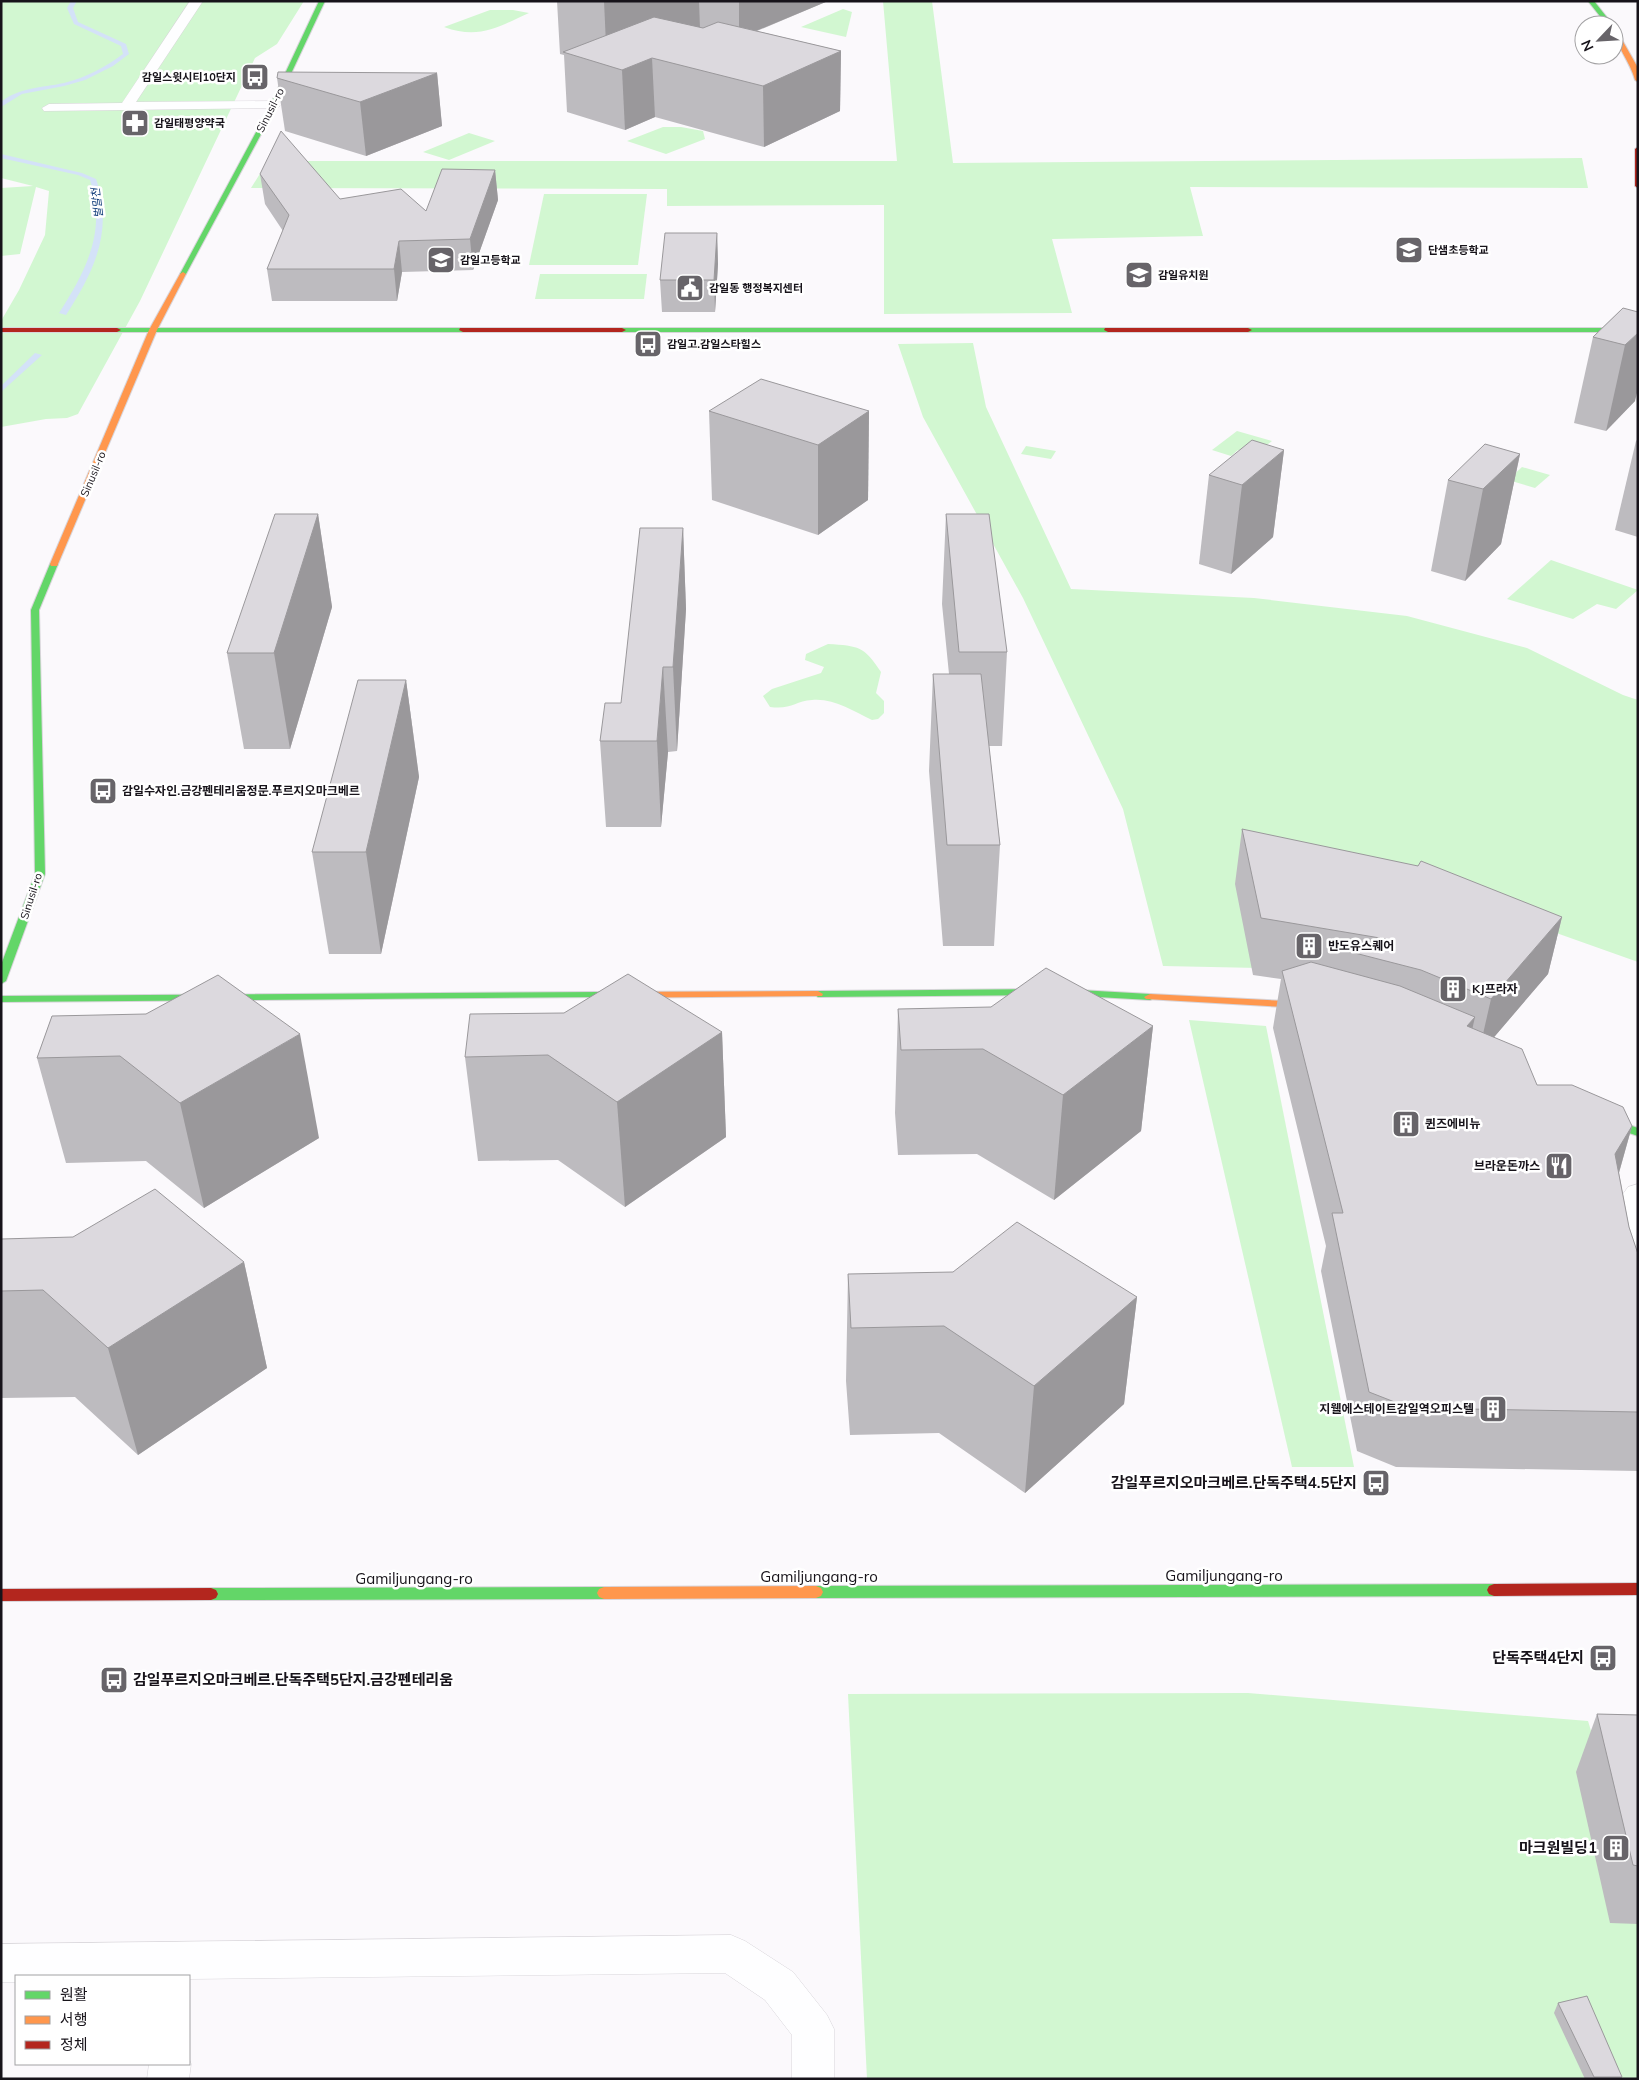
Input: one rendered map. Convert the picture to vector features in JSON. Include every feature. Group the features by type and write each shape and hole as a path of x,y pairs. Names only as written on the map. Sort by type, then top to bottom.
{"street":[{"path":"126,107 196,1"},
{"name":"Sinusil-ro","path":"1,981 40,874 35,610 153,330 273,105 322,1"},
{"path":"1591,1 1602,15"},
{"path":"1624,49 1635,68 1638,80"},
{"path":"49,108 273,105"},
{"path":"1638,149 1638,186"},
{"path":"1,330 1638,330"},
{"path":"1,1000 1062,992 1285,1004 1323,1014"},
{"path":"1588,1114 1615,1126 1638,1132"},
{"path":"1638,1194 1635,1269 1638,1291"},
{"name":"Gamiljungang-ro","path":"1,1596 1638,1589"},
{"path":"1,1963 184,1969 731,1954 779,1986 813,2029 813,2079"},
{"path":"168,2079 170,2065"}],"green space":[{"path":"1,1 304,1 277,44 255,58 140,301 78,414 67,418 46,419 1,427 1,321 19,290 45,235 49,191 36,187 20,254 1,256 1,188 33,186 1,178"},
{"path":"883,1 932,1 953,163 1582,158 1588,188 1190,187 1203,236 1052,239 1072,313 884,314 884,205 667,206 667,189 251,188 268,161 897,161"},
{"path":"843,9 852,12 846,37 801,27"},
{"path":"490,10 513,10 529,13 498,27 478,32 456,31 444,27"},
{"path":"663,127 681,127 703,131 705,139 666,154 627,141"},
{"path":"469,133 495,141 449,160 423,152"},
{"path":"544,194 647,194 638,265 529,265"},
{"path":"540,274 647,274 644,299 535,299"},
{"path":"973,343 986,407 1071,589 1254,598 1407,616 1527,648 1623,695 1638,700 1638,962 1461,899 1259,968 1163,966 1123,809 1023,598 923,417 898,344"},
{"path":"1237,431 1272,441 1256,450 1238,450 1231,456 1212,450"},
{"path":"1026,446 1056,451 1051,459 1021,454"},
{"path":"1522,467 1550,475 1535,488 1508,480"},
{"path":"1551,560 1638,590 1616,609 1597,604 1573,619 1507,599"},
{"path":"828,644 860,649 870,657 881,672 876,693 884,701 884,713 878,719 872,720 836,703 820,700 806,701 777,708 770,707 763,696 772,689 821,673 824,667 805,660 806,654"},
{"path":"1189,1020 1266,1026 1354,1467 1292,1467"},
{"path":"1248,1693 1588,1721 1638,1884 1638,2079 867,2079 848,1694"}],"building":[{"path":"654,17 703,28 718,22 841,51 763,86 652,58 622,70 563,52"},
{"path":"278,72 437,73 360,102 277,78"},
{"path":"281,131 340,199 401,189 426,211 442,169 495,170 470,239 399,241 394,269 267,269 289,215 260,174"},
{"path":"665,233 717,233 714,280 660,280"},
{"path":"1623,308 1638,312 1638,333 1625,345 1593,337"},
{"path":"761,379 869,411 818,445 709,411"},
{"path":"1252,440 1284,450 1242,485 1209,475"},
{"path":"1485,444 1520,454 1483,489 1448,480"},
{"path":"275,514 318,514 274,653 227,653"},
{"path":"946,514 989,514 1007,652 959,652"},
{"path":"640,528 683,528 673,667 663,667 657,741 600,741 605,703 621,703"},
{"path":"933,674 981,674 1000,845 947,845"},
{"path":"358,680 406,680 366,852 312,852"},
{"path":"1242,829 1418,866 1421,861 1562,917 1491,999 1421,970 1347,951 1386,939 1261,918"},
{"path":"1311,962 1400,986 1475,1017 1467,1026 1522,1049 1537,1085 1572,1085 1623,1107 1632,1126 1615,1154 1629,1227 1638,1254 1638,1412 1410,1408 1369,1392 1332,1213 1343,1213 1282,971"},
{"path":"1046,968 1153,1026 1063,1095 983,1049 901,1050 898,1009 991,1007"},
{"path":"628,974 722,1032 617,1102 548,1055 465,1057 470,1014 564,1013"},
{"path":"218,975 300,1034 180,1103 120,1056 37,1058 52,1016 146,1014"},
{"path":"155,1189 244,1262 108,1348 43,1290 1,1291 1,1239 73,1237"},
{"path":"1017,1222 1137,1297 1034,1386 944,1326 851,1328 848,1274 953,1272"},
{"path":"1597,1714 1638,1715 1638,1866 1633,1865"},
{"path":"1587,1996 1622,2077 1594,2077 1558,2003"}],"waterway":[{"name":"벌말천","path":"1,105 14,95 20,93 83,79 111,65 126,54 124,45 76,23 70,8 74,1"},
{"name":"벌말천","path":"1,156 80,174 93,179 97,190 100,214 95,251 85,278 63,313"},
{"name":"벌말천","path":"1,390 38,355"}],"traffic: fast":[{"path":"183,274 271,110 322,1"},
{"path":"1591,1 1602,15"},
{"path":"117,330 463,330"},
{"path":"622,330 1108,330"},
{"path":"1248,330 1638,330"},
{"path":"1,981 40,874 35,610 54,564"},
{"path":"818,994 1062,992 1150,997"},
{"path":"1,999 599,995"},
{"path":"1597,1118 1638,1132"},
{"path":"816,1592 1494,1590"},
{"path":"211,1594 604,1593"}],"traffic: slow":[{"path":"1624,49 1635,68 1638,80"},
{"path":"54,564 153,330 183,274"},
{"path":"599,995 818,994"},
{"path":"1150,997 1285,1004 1313,1012"},
{"path":"604,1593 816,1592"}],"traffic: jam":[{"path":"1638,149 1638,186"},
{"path":"1,330 117,330"},
{"path":"463,330 622,330"},
{"path":"1108,330 1248,330"},
{"path":"1494,1590 1638,1589"},
{"path":"1,1595 211,1594"}],"place":[{"name":"감일스윗시티10단지","path":"255,77"},
{"name":"감일태평양약국","path":"135,123"},
{"name":"단샘초등학교","path":"1409,250"},
{"name":"감일고등학교","path":"441,260"},
{"name":"감일유치원","path":"1139,275"},
{"name":"감일동 행정복지센터","path":"690,288"},
{"name":"감일고.감일스타힐스","path":"648,344"},
{"name":"감일수자인.금강펜테리움정문.푸르지오마크베르","path":"103,791"},
{"name":"반도유스퀘어","path":"1309,946"},
{"name":"KJ프라자","path":"1453,989"},
{"name":"퀸즈에비뉴","path":"1406,1124"},
{"name":"브라운돈까스","path":"1559,1166"},
{"name":"지웰에스테이트감일역오피스텔","path":"1493,1409"},
{"name":"감일푸르지오마크베르.단독주택4.5단지","path":"1376,1483"},
{"name":"단독주택4단지","path":"1603,1658"},
{"name":"감일푸르지오마크베르.단독주택5단지.금강펜테리움","path":"114,1680"},
{"name":"마크원빌딩1","path":"1616,1848"}]}
